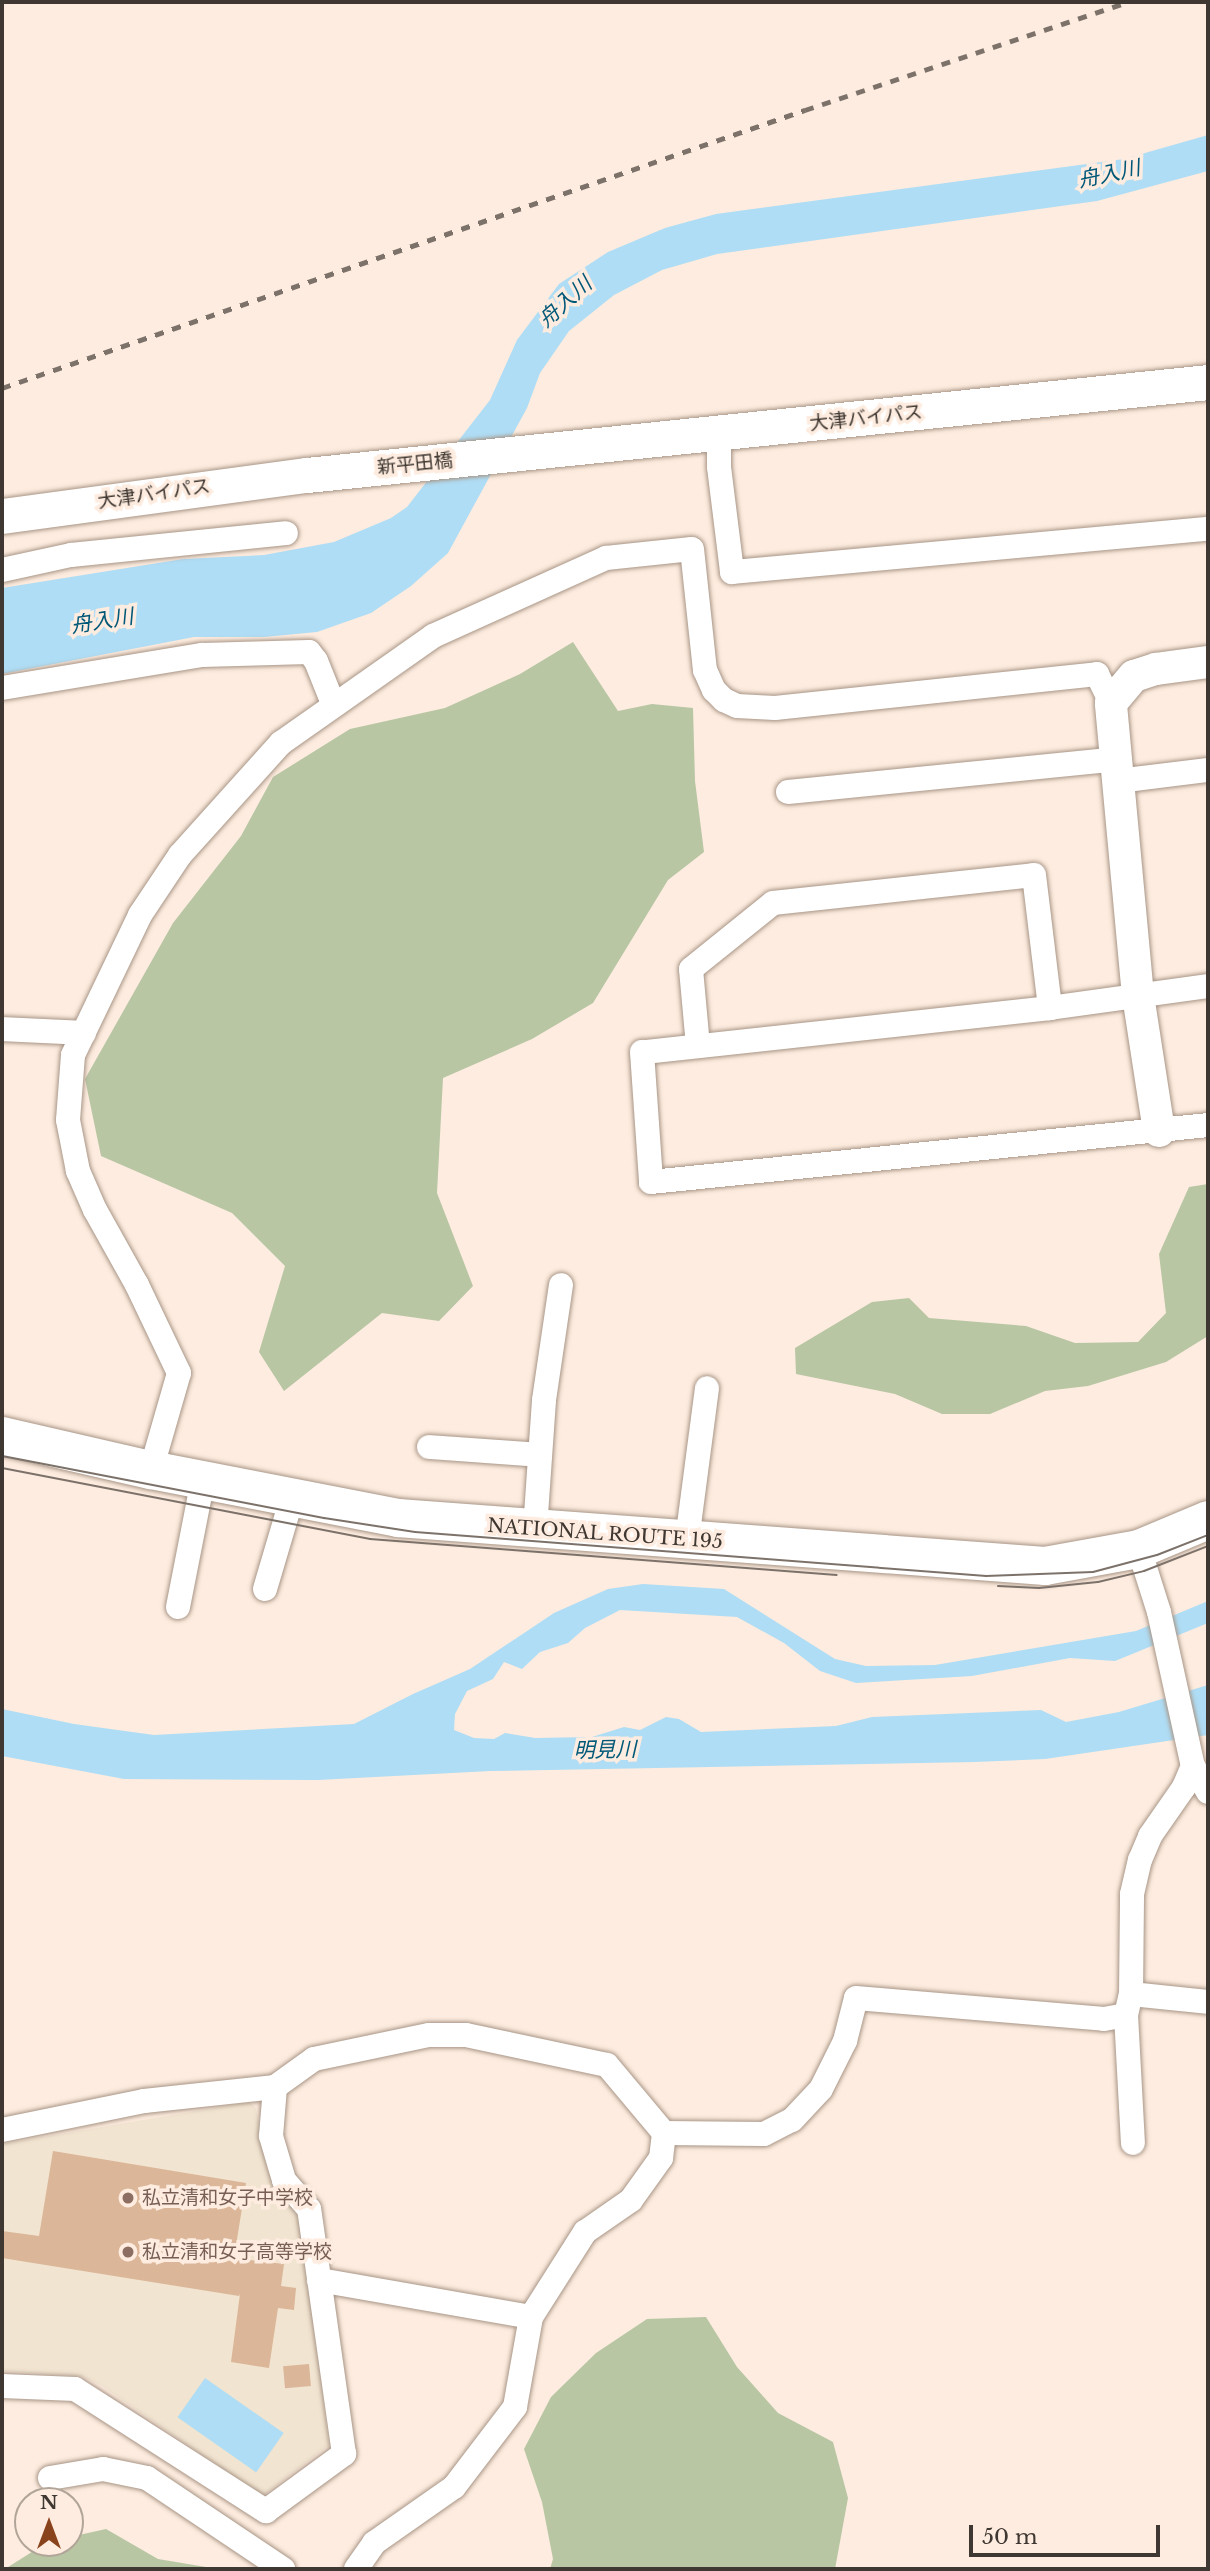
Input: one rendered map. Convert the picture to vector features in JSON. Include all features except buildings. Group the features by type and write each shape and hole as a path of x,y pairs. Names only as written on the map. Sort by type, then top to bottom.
{"highway":[{"name":"NATIONAL ROUTE 195","path":"2,1436 151,1470 388,1517 1045,1566 1139,1549 1208,1520"}],"main road":[{"name":"大津バイパス","path":"523,453 1208,382"},
{"name":"新平田橋","path":"307,475 523,453"},
{"name":"大津バイパス","path":"2,516 307,475"}],"street":[{"path":"719,433 719,467 732,572 1208,529"},
{"path":"2,570 71,555 286,533"},
{"path":"151,1470 179,1373 137,1285 95,1210 78,1171 68,1120 73,1055 141,915 180,855 281,743 433,636 606,558 692,549 705,670 714,690 723,700 737,706 775,708 1097,674 1111,703 1138,996 1159,1131"},
{"path":"2,688 202,654 309,652 316,661 334,706"},
{"path":"1111,703 1134,676 1156,669 1208,663"},
{"path":"788,792 1117,770 1208,771"},
{"path":"698,1046 691,969 773,903 1034,875 1050,1008"},
{"path":"1208,986 1050,1008 642,1052 651,1182 1208,1125"},
{"path":"2,1028 84,1033"},
{"path":"535,1529 544,1400 561,1285"},
{"path":"687,1540 707,1388"},
{"path":"429,1447 540,1455"},
{"path":"178,1608 203,1480"},
{"path":"265,1589 292,1498"},
{"path":"1139,1549 1159,1612 1191,1757 1208,1792"},
{"path":"1133,2143 1128,2004 1132,1894 1140,1860 1150,1836 1184,1787 1191,1757"},
{"path":"664,2133 764,2134 792,2120 821,2089 845,2041 856,1998 1104,2019 1128,2004 1208,2002"},
{"path":"2,2130 144,2101 275,2087 314,2059 429,2035 466,2035 607,2065 664,2133 661,2158 631,2200 584,2232 531,2317 515,2407 454,2487 374,2543 356,2569"},
{"path":"2,2386 75,2389 265,2511 344,2454 309,2209 284,2180 271,2136 275,2087"},
{"path":"319,2280 531,2317"},
{"path":"50,2478 103,2469 147,2478 283,2569"}],"shaded area":[{"path":"249,2102 256,2108 268,2172 301,2222 329,2445 262,2496 102,2386 81,2376 2,2371 2,2144"}],"green space":[{"path":"573,642 618,711 652,704 693,708 695,781 704,852 668,880 593,1003 532,1039 443,1078 437,1193 473,1286 439,1321 382,1313 284,1391 259,1352 285,1266 232,1213 101,1156 85,1079 173,923 241,836 273,777 350,729 445,708 520,674"},
{"path":"1208,1184 1208,1336 1166,1362 1088,1386 1045,1391 990,1414 942,1414 895,1394 796,1374 795,1348 872,1302 909,1298 929,1318 1026,1326 1075,1343 1138,1342 1166,1313 1159,1254 1189,1187"},
{"path":"706,2317 737,2367 778,2413 833,2442 848,2498 835,2569 550,2569 553,2559 542,2502 524,2449 551,2397 596,2353 647,2319"},
{"path":"106,2529 158,2559 218,2569 5,2569 24,2557 84,2557 84,2534"}],"water":[{"name":"舟入川","path":"1208,135 1208,171 1097,201 717,254 662,270 614,295 569,331 540,373 527,408 448,553 411,586 371,613 317,632 264,637 194,637 2,674 2,588 183,559 264,555 334,542 391,518 407,507 490,400 517,340 559,284 608,252 665,228 716,214 1124,159"},
{"name":"明見川","path":"643,1584 724,1589 835,1659 866,1666 935,1665 1136,1631 1208,1601 1208,1623 1115,1661 1070,1658 972,1676 856,1683 820,1671 784,1643 737,1617 620,1610 585,1628 568,1643 540,1652 522,1669 504,1662 493,1679 467,1691 455,1714 454,1730 474,1738 494,1739 505,1733 535,1738 592,1737 624,1727 640,1730 666,1717 679,1719 701,1732 836,1726 872,1717 1041,1710 1066,1722 1119,1712 1208,1685 1208,1735 1045,1759 490,1771 318,1780 124,1779 2,1756 2,1709 74,1724 154,1735 354,1724 470,1669 554,1613 608,1589"},
{"path":"205,2378 284,2433 256,2472 177,2417"}],"tram line":[{"path":"2,1456 324,1518 415,1532 986,1576 1093,1572 1157,1555 1208,1535"},
{"path":"2,1468 370,1539 837,1575"},
{"path":"998,1586 1039,1588 1098,1582 1144,1571 1208,1546"}],"railway":[{"path":"2,388 805,110 1127,2"}],"place":[{"name":"私立清和女子中学校","path":"128,2198"},
{"name":"私立清和女子高等学校","path":"128,2252"}]}
